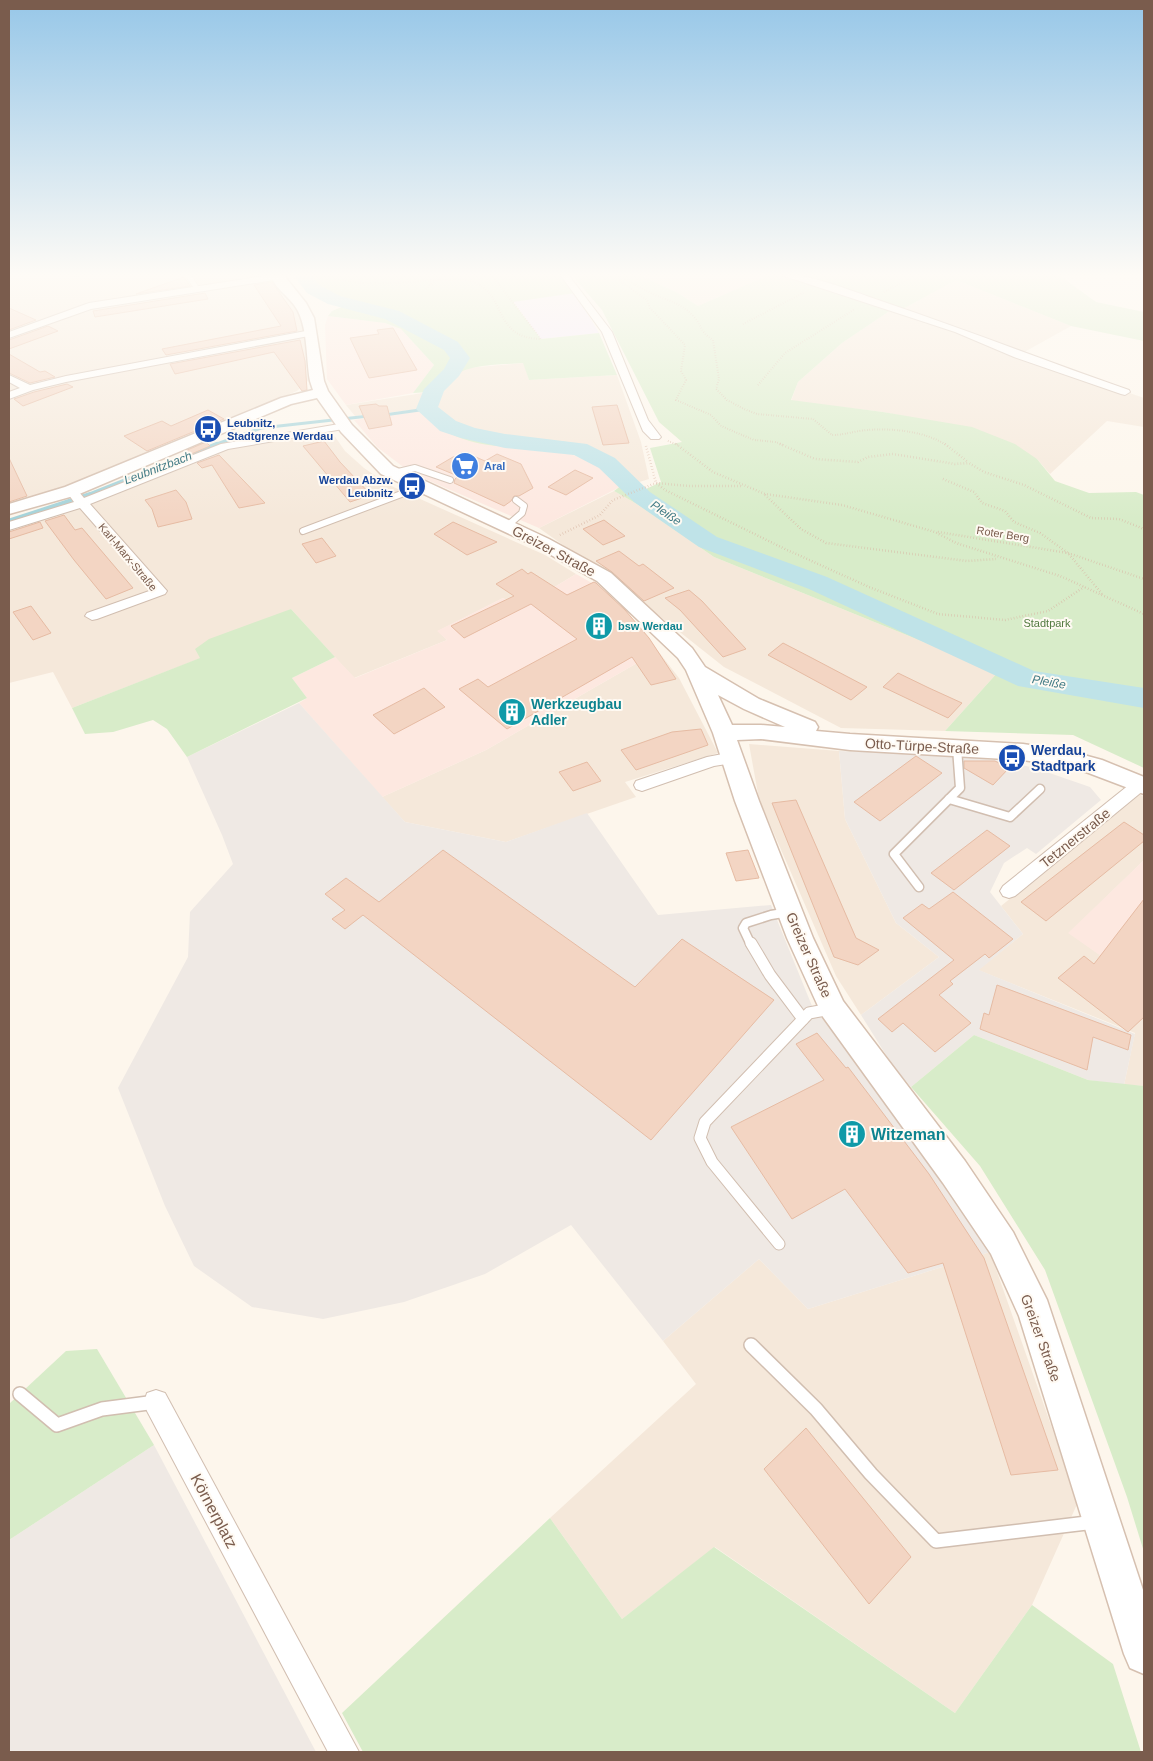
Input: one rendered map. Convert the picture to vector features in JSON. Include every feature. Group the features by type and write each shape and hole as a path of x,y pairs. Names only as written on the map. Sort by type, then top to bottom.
{"street":[{"path":"9,396 29,388 66,378 190,355"},
{"path":"9,526 77,498 286,400 321,392 317,381 314,355"},
{"path":"616,355 643,420 655,437"},
{"path":"1019,355 1125,392"},
{"path":"9,378 29,388"},
{"name":"Greizer Straße","path":"321,392 372,458 394,473 543,543 604,577 685,653 696,669 724,733 747,801 790,912 833,1009 954,1172 1002,1244 1035,1312 1144,1654"},
{"path":"9,509 77,498 225,446 342,421"},
{"name":"Karl-Marx-Straße","path":"77,498 160,591 92,616"},
{"path":"696,669 720,688 774,716 850,742"},
{"name":"Otto-Türpe-Straße","path":"724,733 761,732 850,742 1023,752 1069,760 1107,771 1143,785"},
{"path":"642,785 713,761 733,758"},
{"name":"Tetznerstraße","path":"1009,891 1143,785"},
{"name":"Körnerplatz","path":"156,1402 344,1752"}],"lane":[{"path":"394,473 415,468 423,469 450,480"},
{"path":"303,532 420,486"},
{"path":"507,526 522,513 524,506 516,500"},
{"path":"919,887 894,854 960,788 957,748"},
{"path":"949,800 1010,817 1040,789"},
{"path":"790,912 771,915 746,923 743,928 749,942 803,1019"},
{"path":"779,1244 712,1162 700,1138 705,1122 809,1013 833,1009"},
{"path":"751,1345 816,1409 871,1474 936,1541 1103,1521"},
{"name":"Körnerplatz","path":"20,1394 56,1425 102,1409 156,1402"}],"path":[{"path":"683,355 681,370 686,380 676,400 711,415 721,426 754,440 776,442 815,459 858,462 868,457 892,454 955,464 969,463"},
{"path":"715,355 719,380 716,389 727,400 744,409 757,414 813,419 822,429 832,435 849,435 860,431 873,430 932,438 945,444 984,472 1024,485 1091,518 1119,519 1144,528"},
{"path":"758,385 783,355"},
{"path":"1084,587 1048,611 1005,620 938,614 869,587 785,550 665,490 656,483 646,446 655,437 675,443 712,472 764,494 842,506 935,532 956,543 1060,576 1144,614"},
{"name":"Roter Berg","path":"944,479 974,492 982,503 1006,511 1014,522 1040,533 1068,553 1104,596"},
{"path":"543,543 600,515 613,500 656,483 689,486 744,486"},
{"path":"764,494 801,529 826,543 879,552 967,560 999,558"},
{"name":"Roter Berg","path":"935,532 1068,553 1144,579"}],"shaded area":[{"path":"9,355 308,355 312,377 297,391 80,482 9,505"},
{"path":"326,355 425,355 434,365 413,393 346,405 327,379"},
{"path":"828,355 1020,355 1144,398 1144,427 1107,421 1050,474 1037,459 923,420 883,412 791,401 798,382"},
{"path":"524,363 529,380 617,375 641,442 649,479 636,483 620,467 573,443 496,436 464,429 436,410 437,395 444,384 466,368"},
{"path":"429,392 422,409 355,416 346,405"},
{"path":"421,411 440,429 533,449 568,453 606,470 622,486 539,528 425,479 402,466 377,447 354,420"},
{"path":"331,431 345,451 364,468 389,485 545,555 576,574 520,608 503,598 438,631 447,640 354,678 291,609 201,658 72,708 53,672 9,683 9,528 73,508 227,448"},
{"path":"614,491 637,504 714,557 998,672 945,731 841,728 724,667 628,591 539,528"},
{"path":"576,574 592,583 627,614 658,651 486,750 382,797 299,703 307,698 292,678 335,657 355,678 447,640 437,631 503,598 520,608"},
{"path":"658,651 679,678 718,753 625,782 636,797 506,842 405,822 382,797 486,750"},
{"path":"299,703 405,822 506,842 587,813 658,915 771,905 812,1006 931,1154 990,1252 808,1309 759,1259 663,1341 571,1225 485,1274 404,1302 323,1319 252,1307 194,1266 165,1206 118,1088 188,957 190,912 233,864 187,757"},
{"path":"749,744 839,751 845,819 896,923 939,957 861,1015 836,976 759,799"},
{"path":"839,751 947,755 1003,761 1035,768 1090,787 1101,800 1036,854 1027,848 1004,863 990,892 1023,934 979,970 1135,1034 1124,1085 1088,1080 974,1035 911,1087 893,1066 861,1015 939,957 896,923 845,819"},
{"path":"1139,794 1144,797 1144,860 1069,933 1144,986 1144,1086 1124,1085 1135,1033 978,970 1023,934 1001,906"},
{"path":"1144,860 1144,986 1068,933"},
{"path":"990,1252 1078,1502 1032,1605 955,1713 715,1547 622,1619 550,1518 696,1384 663,1341 759,1259 808,1309"},
{"path":"154,1445 316,1752 9,1752 9,1540"}],"green space":[{"name":"Stadtpark","path":"425,355 609,355 617,375 529,380 523,363 467,370 455,375 446,383 439,394 436,410 460,425 486,434 527,440 567,442 581,446 615,463 646,489 661,482 650,448 682,442 659,422 625,355 828,355 798,382 791,400 883,412 972,427 1015,444 1037,459 1055,481 1089,493 1136,492 1144,495 1144,768 1073,735 945,731 998,672 714,557 637,504 614,491 622,485 590,461 567,453 490,445 472,442 455,436 438,426 421,411 429,392 413,393 434,365"},
{"path":"291,609 335,657 292,678 307,698 187,757 167,729 153,720 113,732 85,734 72,708 200,658 195,649 209,639"},
{"path":"974,1035 1088,1080 1144,1086 1144,1552 1127,1497 1045,1270 980,1166 911,1087"},
{"path":"97,1349 154,1445 9,1540 9,1404 66,1351"},
{"path":"550,1518 622,1619 714,1547 955,1713 1032,1605 1113,1664 1141,1752 363,1752 342,1713"}],"building":[{"path":"9,355 11,355 40,372 45,371 55,377 30,383 9,373"},
{"path":"218,355 260,355 175,374 170,364"},
{"path":"276,355 304,355 307,390 302,391"},
{"path":"358,355 409,355 417,370 369,378"},
{"path":"67,384 73,387 23,406 14,399 34,392"},
{"path":"376,404 387,406 392,425 369,429 359,406"},
{"path":"617,405 629,443 603,445 592,407"},
{"path":"208,410 224,419 147,451 124,436 162,421 171,426"},
{"path":"324,441 340,462 371,495 350,502 303,446"},
{"path":"206,442 210,446 189,455 185,451"},
{"path":"497,454 521,464 533,488 519,496 514,496 504,506 454,483 458,476 436,467 453,457 471,455 485,461"},
{"path":"219,455 265,503 239,508 212,465 202,468 197,463"},
{"path":"9,458 27,496 9,502"},
{"path":"575,470 593,478 566,495 548,487"},
{"path":"176,490 186,502 192,519 158,527 152,509 145,500"},
{"path":"64,515 75,530 82,528 133,588 106,599 45,521"},
{"path":"604,520 625,536 603,545 583,529"},
{"path":"40,522 43,528 9,539 9,532"},
{"path":"453,522 497,542 467,555 434,534"},
{"path":"322,538 336,556 316,563 302,544"},
{"path":"619,551 639,566 643,564 674,588 644,601 612,572 596,561"},
{"path":"522,569 528,574 531,572 567,595 594,582 596,583 625,610 649,638 676,679 651,685 632,657 507,729 459,689 478,679 488,687 577,639 531,604 464,638 451,626 514,596 496,584"},
{"path":"689,590 702,601 746,649 723,657 680,610 665,598"},
{"path":"31,606 51,633 33,640 13,612"},
{"path":"783,643 867,687 851,700 768,655"},
{"path":"898,673 962,703 948,718 883,687"},
{"path":"424,688 445,707 394,734 373,715"},
{"path":"701,729 708,745 636,770 621,750 672,732"},
{"path":"916,756 942,773 880,821 854,802"},
{"path":"964,761 995,761 1009,768 993,785 964,768"},
{"path":"587,762 601,781 573,791 559,772"},
{"path":"796,800 856,938 879,950 858,965 834,957 772,803"},
{"path":"1124,822 1144,835 1144,841 1046,921 1021,902"},
{"path":"987,830 1010,846 954,890 931,873"},
{"path":"443,850 635,987 682,939 774,1000 651,1140 363,915 345,929 332,919 345,910 325,894 346,878 379,902"},
{"path":"748,850 759,878 736,881 726,853"},
{"path":"953,892 1013,939 989,958 985,954 950,981 953,984 939,995 971,1023 935,1052 903,1023 892,1032 878,1019 954,960 903,918 922,904 929,909"},
{"path":"1144,899 1144,1017 1128,1032 1058,978 1084,956 1094,964"},
{"path":"997,985 1131,1035 1128,1050 1093,1037 1087,1070 980,1029 984,1013 989,1015"},
{"path":"817,1033 846,1068 848,1067 929,1174 984,1258 1058,1470 1011,1475 943,1263 908,1273 845,1189 792,1219 731,1127 824,1080 796,1044"},
{"path":"806,1428 911,1557 869,1604 764,1469"}],"waterway":[{"name":"Pleiße","path":"458,355 460,358 452,372 434,389 427,409 448,426 505,441 579,449 607,463 642,497 708,542 818,583 1028,679 1144,698"},
{"name":"Leubnitzbach","path":"384,415 427,409"},
{"name":"Leubnitzbach","path":"214,445 261,428 369,416"},
{"name":"Leubnitzbach","path":"9,521 91,494 217,444"}],"place":[{"name":"Leubnitz, Stadtgrenze Werdau","path":"208,429"},
{"name":"Aral","path":"465,466"},
{"name":"Werdau Abzw. Leubnitz","path":"412,486"},
{"name":"bsw Werdau","path":"599,626"},
{"name":"Werkzeugbau Adler","path":"512,712"},
{"name":"Werdau, Stadtpark","path":"1012,758"},
{"name":"Witzeman","path":"852,1134"}]}
